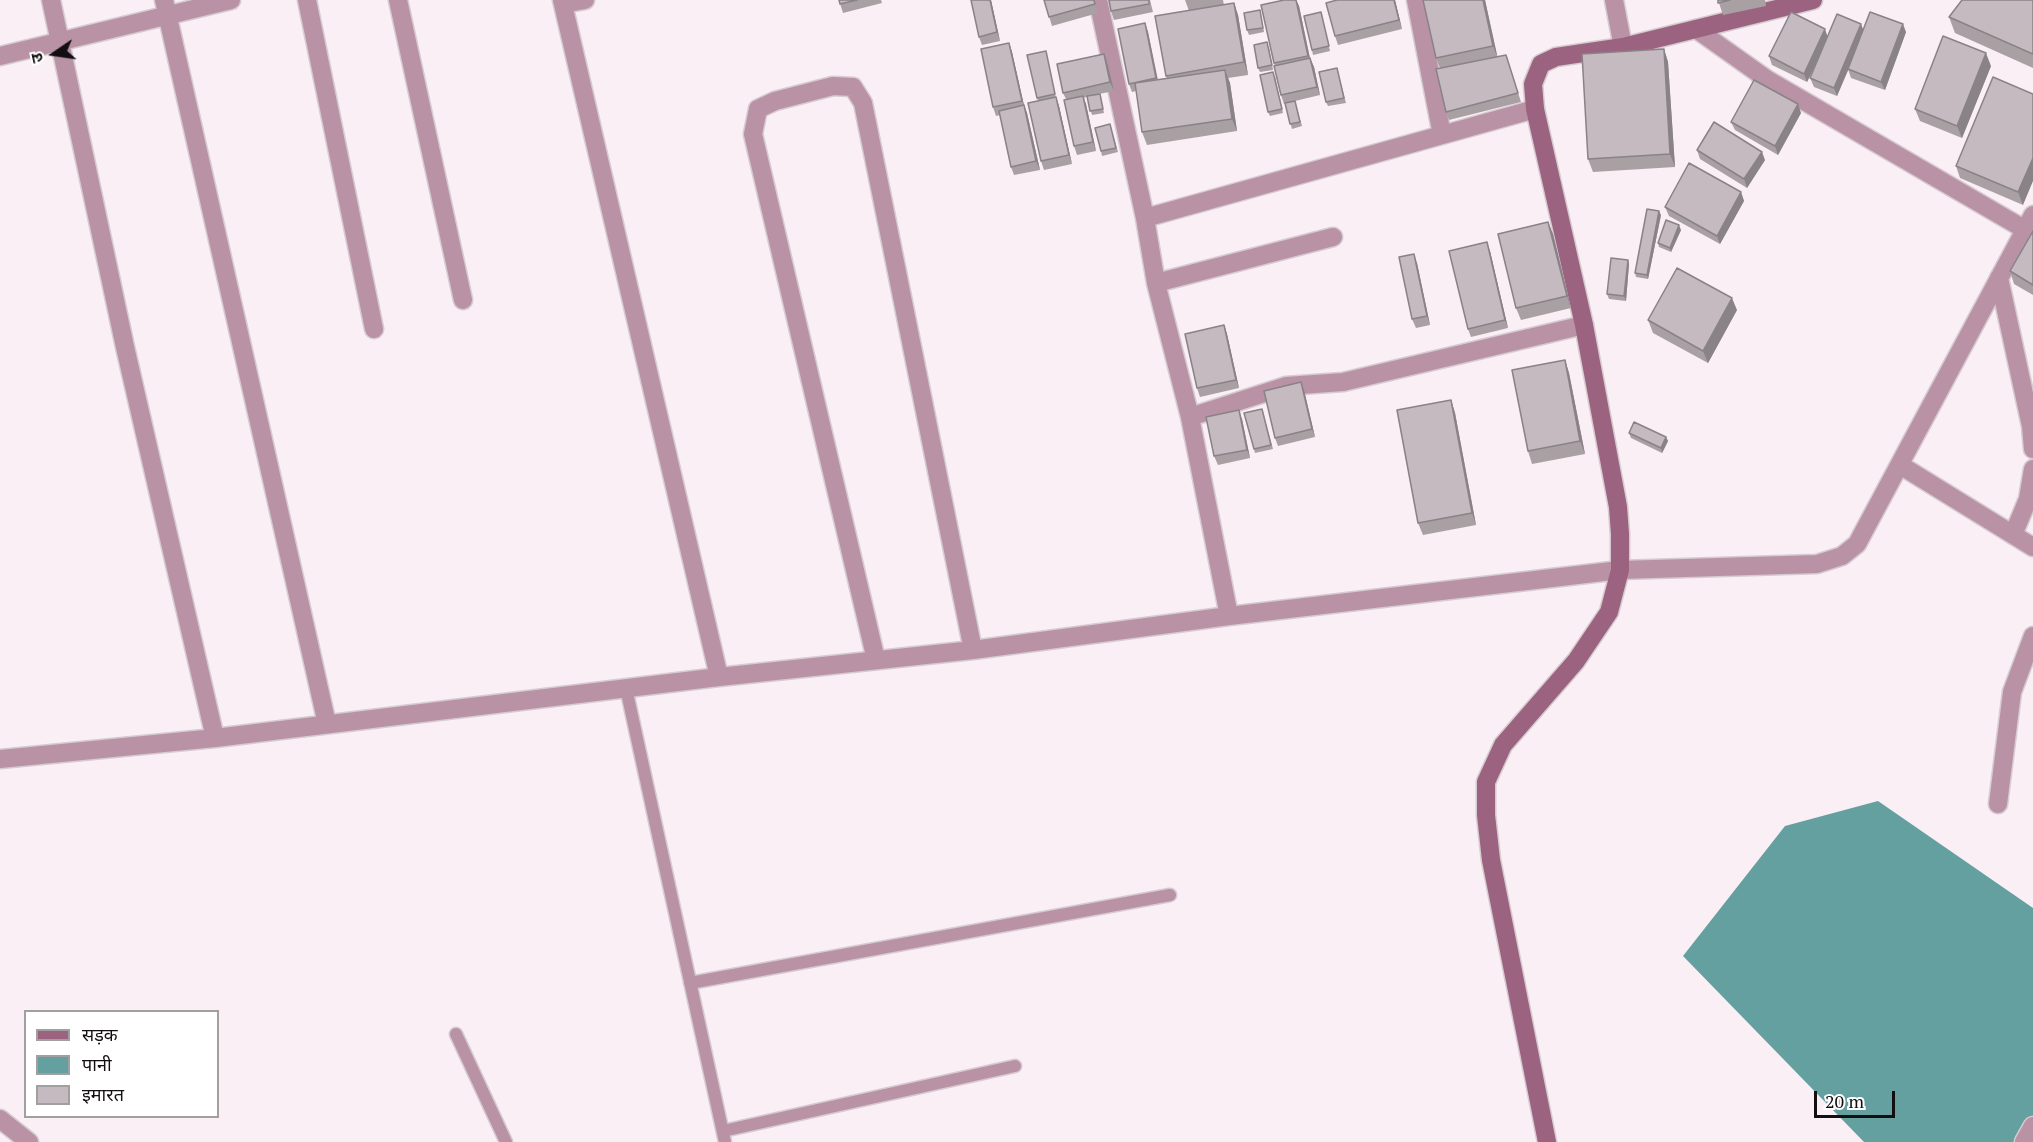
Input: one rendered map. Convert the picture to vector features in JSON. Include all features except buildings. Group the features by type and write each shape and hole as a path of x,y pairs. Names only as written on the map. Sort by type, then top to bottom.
{"street":[{"path":"51,0 125,348 215,738"},
{"path":"0,56 166,7 231,0"},
{"path":"307,0 374,329"},
{"path":"398,0 463,300"},
{"path":"585,0 563,2 719,677"},
{"path":"1098,0 1145,218 1156,283 1190,417 1229,616"},
{"path":"1416,0 1442,135"},
{"path":"1614,0 1623,47"},
{"path":"1547,1142 1491,860 1486,815 1486,782 1503,745 1576,661 1609,612 1620,570 1618,507 1584,325 1535,110 1533,84 1541,64 1556,57 1623,47 1813,0"},
{"path":"166,7 327,724"},
{"path":"0,759 215,738 719,677 973,650 1229,616 1620,570 1817,564 1842,556 1857,544 2031,219 1768,80 1696,29"},
{"path":"876,660 753,134 758,109 775,101 833,86 853,87 863,103 973,650"},
{"path":"1145,218 1535,110"},
{"path":"1156,283 1333,237"},
{"path":"1999,278 2031,426 2033,449"},
{"path":"1190,417 1286,386 1343,382 1584,325"},
{"path":"1900,465 2033,547"},
{"path":"2013,535 2028,499 2033,469"},
{"path":"1998,804 2012,692 2033,636"},
{"path":"0,1119 29,1142"},
{"path":"2024,1142 2033,1126"}],"lane":[{"path":"626,688 724,1136 1014,1066"},
{"path":"690,983 1170,895"},
{"path":"456,1034 506,1142"}],"water":[{"path":"1878,801 2033,908 2033,1131 2021,1142 1864,1142 1683,956 1785,826"}]}
